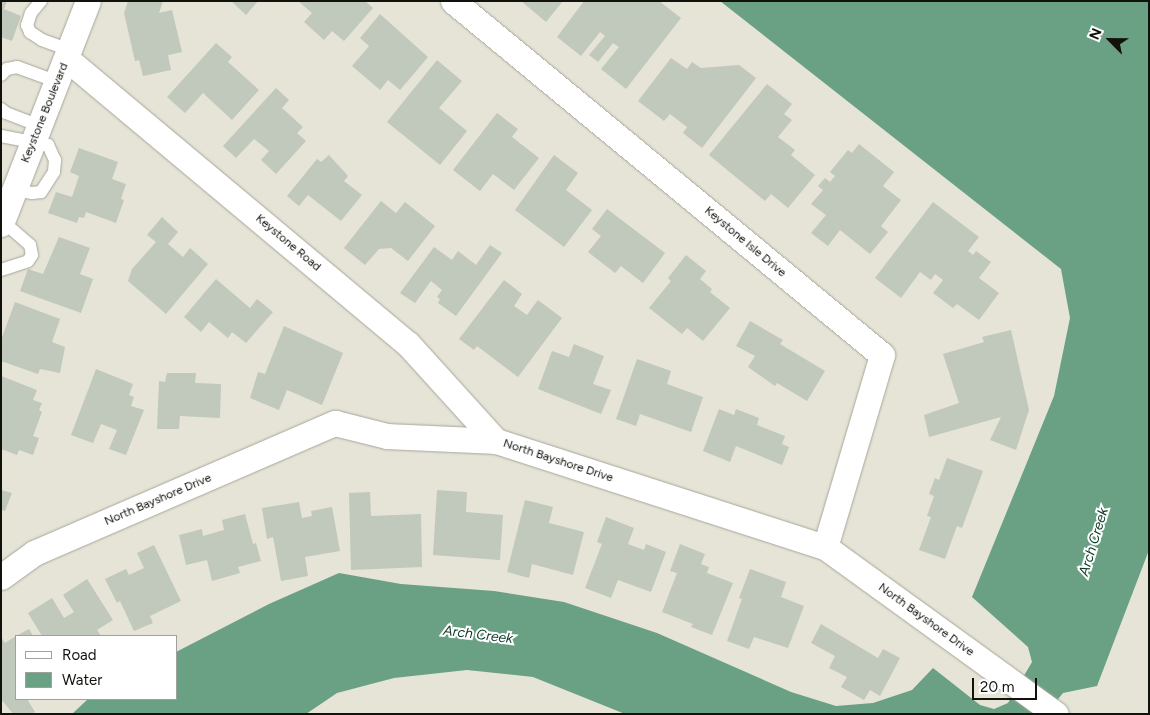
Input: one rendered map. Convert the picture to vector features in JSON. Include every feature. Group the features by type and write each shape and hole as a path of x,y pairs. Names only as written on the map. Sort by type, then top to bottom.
{"street":[{"name":"Keystone Isle Drive","path":"453,1 882,355 825,547"},
{"name":"Keystone Boulevard","path":"2,222 65,64 83,3"},
{"name":"Keystone Road","path":"65,64 408,344 496,441"},
{"name":"North Bayshore Drive","path":"1,577 34,553 335,424 387,436 496,441 825,547 1056,714"}],"lane":[{"path":"41,1 31,13 27,25 30,32 42,40 65,64"},
{"path":"1,74 7,69 17,67 65,64"},
{"path":"1,109 37,134"},
{"path":"1,136 37,134"},
{"path":"1,270 28,261 32,255 30,245 2,222"}],"water":[{"name":"Arch Creek","path":"720,1 1149,1 1149,550 1097,686 1063,693 1046,714 625,714 533,677 467,670 394,678 337,693 306,714 72,714 87,700 178,700 178,651 269,604 339,573 401,584 494,591 564,602 657,633 791,692 836,706 873,703 912,690 933,668 980,705 994,709 1008,703 1032,662 1028,647 972,597 1054,396 1070,318 1061,269"}],"building":[{"path":"1,1 7,1 4,9 21,16 12,41 1,37"},
{"path":"128,1 163,1 159,13 172,10 182,52 168,55 171,70 143,76 139,60 135,61 124,13"},
{"path":"231,1 258,1 246,15"},
{"path":"298,1 365,1 373,8 344,41 332,31 324,40 304,22 312,13"},
{"path":"521,1 563,1 546,22"},
{"path":"584,1 659,1 681,18 626,89 601,69 619,47 613,43 598,62 589,55 605,36 600,32 581,56 557,37"},
{"path":"380,14 428,57 400,90 388,80 380,90 352,66 369,46 360,38"},
{"path":"216,43 232,57 228,62 259,90 232,120 203,93 185,113 167,97"},
{"path":"671,58 687,69 692,62 701,68 739,65 756,78 702,148 683,133 687,127 670,114 664,121 638,101"},
{"path":"437,60 462,81 439,108 467,131 440,165 387,122"},
{"path":"767,84 792,104 784,114 792,120 778,137 795,150 791,155 815,175 788,208 771,194 765,201 709,155"},
{"path":"276,88 289,100 282,108 303,127 297,133 306,141 276,174 261,160 269,151 254,139 236,158 223,146"},
{"path":"497,113 518,129 512,137 539,158 514,190 493,174 480,191 453,170"},
{"path":"859,144 894,172 883,186 901,200 881,226 888,232 870,254 840,230 828,246 811,233 826,215 811,204 823,190 818,186 825,178 830,182 835,176 830,172 848,150 852,153"},
{"path":"79,148 118,162 112,179 126,184 121,199 124,200 116,223 86,212 84,218 79,217 77,223 48,213 56,192 72,197 79,176 70,172"},
{"path":"329,155 348,176 344,181 362,195 341,221 308,195 299,206 287,196 317,159 321,162"},
{"path":"554,155 578,173 566,190 592,210 564,247 515,210"},
{"path":"381,201 396,213 405,202 435,226 408,261 391,248 379,249 365,265 344,248"},
{"path":"933,202 979,237 968,251 973,255 976,251 991,262 979,278 999,293 979,320 957,304 953,308 933,293 943,280 935,274 931,280 920,272 901,298 875,278"},
{"path":"607,209 665,253 643,283 621,266 615,273 588,252 601,236 592,229"},
{"path":"162,217 178,232 168,244 183,257 190,248 208,264 166,314 128,281 132,269 156,242 147,235"},
{"path":"59,237 90,248 80,274 93,279 81,313 20,291 28,269 43,274"},
{"path":"490,245 502,253 456,316 438,303 440,299 437,297 442,290 431,281 415,303 400,293 434,247 452,260 458,251 476,265"},
{"path":"686,255 706,271 700,279 712,289 710,292 730,308 703,341 687,328 682,334 649,308 671,281 668,278"},
{"path":"216,279 250,308 257,299 273,312 246,343 232,332 228,338 209,322 201,332 184,317"},
{"path":"504,280 522,294 514,306 527,315 538,300 562,318 518,377 477,346 474,350 459,339"},
{"path":"15,302 60,319 52,342 65,347 60,373 40,369 38,374 1,361 1,340"},
{"path":"750,321 783,340 780,344 825,371 807,401 777,383 775,386 748,367 755,356 736,346"},
{"path":"284,326 343,353 322,405 287,390 279,410 250,398 258,372 265,374"},
{"path":"1011,330 1029,410 1016,450 990,440 1001,417 929,437 924,415 959,403 943,354 984,342 982,337"},
{"path":"574,344 604,356 593,384 611,390 601,414 538,389 552,351 569,357"},
{"path":"637,359 671,371 667,384 703,397 691,432 640,414 636,426 616,419"},
{"path":"96,369 133,384 129,395 134,397 131,406 144,410 126,455 109,449 117,430 101,424 93,443 71,435"},
{"path":"167,373 196,373 195,383 221,384 220,418 180,416 179,429 157,429 159,381 165,382"},
{"path":"1,376 37,390 33,400 42,403 39,410 42,412 33,436 39,438 33,455 19,450 17,455 1,449"},
{"path":"719,409 734,415 736,409 759,418 757,425 785,436 782,444 789,447 782,465 736,446 730,462 703,451"},
{"path":"947,458 983,471 962,528 957,526 945,559 919,550 931,517 927,516 934,496 929,494 935,478 939,480"},
{"path":"1,490 12,493 5,511 1,510"},
{"path":"437,490 467,492 466,512 503,515 500,560 433,555"},
{"path":"370,492 371,516 421,514 422,567 351,570 349,493"},
{"path":"525,500 553,507 549,523 584,532 573,575 532,564 529,578 507,572"},
{"path":"299,502 302,518 312,516 311,511 332,507 340,551 305,557 308,576 281,581 273,537 267,539 262,508"},
{"path":"245,514 253,544 256,543 261,561 238,567 240,573 212,581 207,560 186,565 179,535 202,529 203,536 224,530 222,520"},
{"path":"606,517 634,528 628,544 644,550 646,544 666,552 651,592 618,580 611,598 585,588 602,544 597,542"},
{"path":"680,544 705,554 701,564 709,567 707,573 733,583 712,635 691,627 693,624 662,612 677,573 670,571"},
{"path":"154,545 181,601 150,616 153,623 134,631 120,601 117,603 105,579 126,569 129,575 144,568 137,553"},
{"path":"750,569 786,582 781,597 804,606 788,648 754,637 749,649 727,641 742,599 739,598"},
{"path":"87,579 113,620 97,630 100,635 41,635 28,613 52,598 64,618 74,612 63,595"},
{"path":"821,624 878,658 883,649 900,658 880,696 870,690 864,700 841,687 847,677 829,668 835,656 811,643"},
{"path":"29,629 32,635 18,635"},
{"path":"1,637 5,643 15,637 15,700 28,700 35,712 32,714 13,714 1,699"}]}
